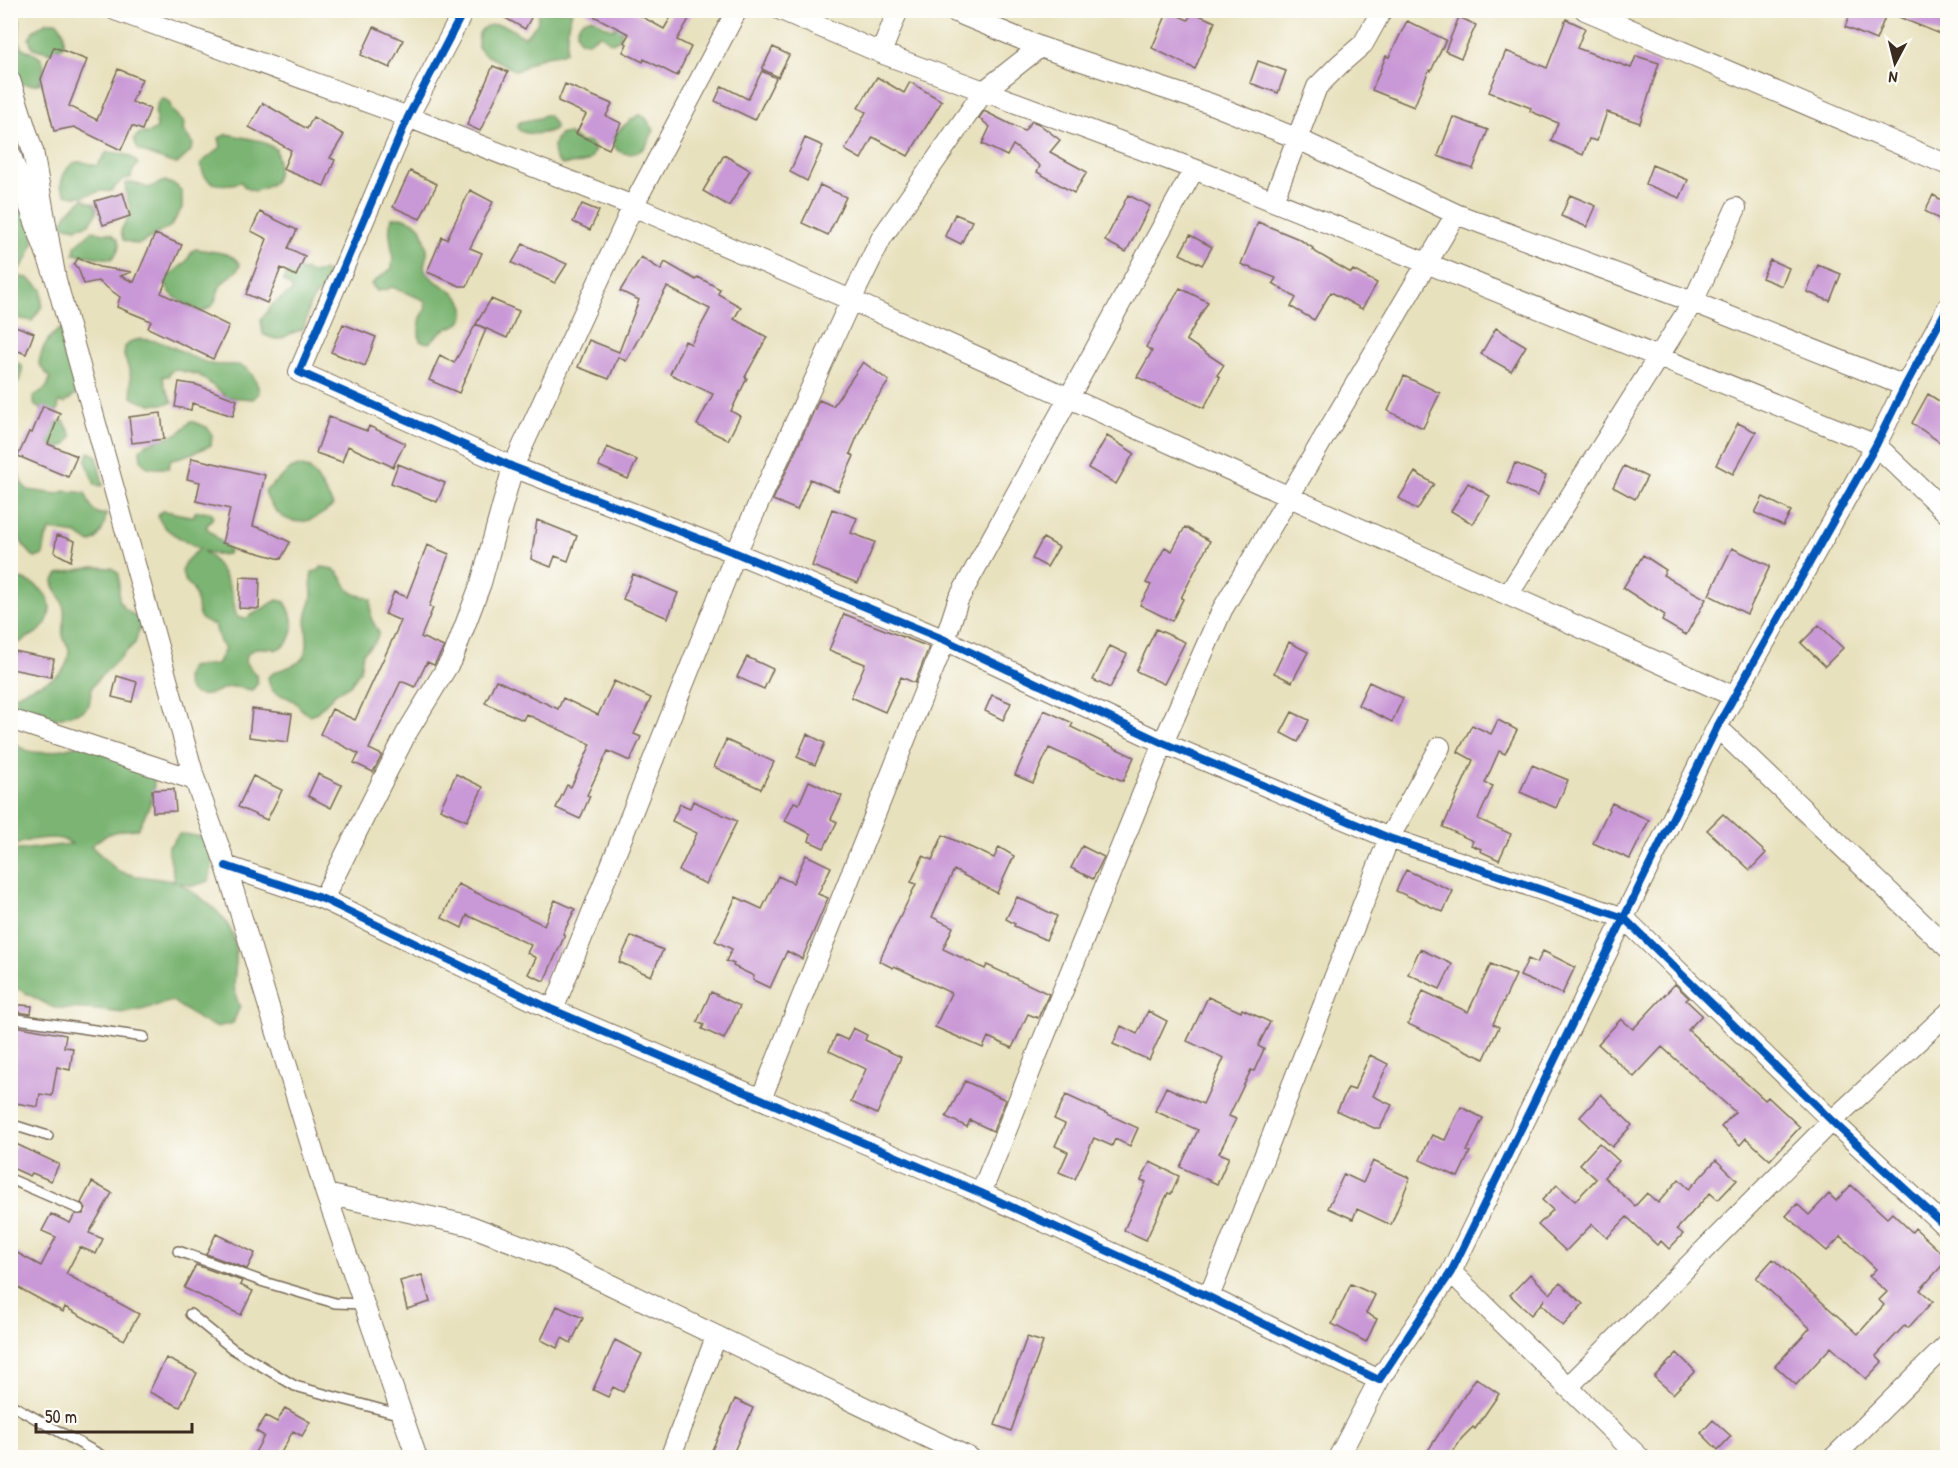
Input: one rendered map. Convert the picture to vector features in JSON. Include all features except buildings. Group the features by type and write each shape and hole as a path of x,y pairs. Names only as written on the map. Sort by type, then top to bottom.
{"street":[{"path":"115,10 408,117 633,206 851,300 1733,696"},
{"path":"464,10 408,117 299,372 513,467 736,553 945,640 1163,743 1389,838 1624,918 1947,1228"},
{"path":"323,899 406,734 453,657 481,583 513,467 633,206 737,10"},
{"path":"781,10 881,53 1194,169 1876,446 1947,514"},
{"path":"881,53 898,10"},
{"path":"951,10 1040,47 1211,104 1296,138 1456,214 1693,302 1905,386"},
{"path":"1273,201 1317,87 1340,63 1363,44 1382,10"},
{"path":"1585,10 1947,165"},
{"path":"553,1010 736,553 882,237 984,91 1040,47"},
{"path":"10,80 33,151 56,280"},
{"path":"10,153 56,280 195,780 226,866 326,1194 417,1458"},
{"path":"761,1099 945,640 958,600 1194,169"},
{"path":"1508,596 1693,302 1736,208"},
{"path":"981,1193 1163,743 1222,610 1456,214"},
{"path":"1338,1458 1379,1380 1450,1272 1717,727 1876,446 1947,307"},
{"path":"10,719 195,780"},
{"path":"1717,727 1947,948"},
{"path":"1209,1297 1389,838 1440,747"},
{"path":"226,866 323,899 553,1010 981,1193 1209,1297 1379,1380"},
{"path":"1568,1387 1832,1120 1947,1013"},
{"path":"326,1194 468,1225 559,1260 970,1458"},
{"path":"1450,1272 1640,1458"},
{"path":"670,1458 716,1337"},
{"path":"1833,1458 1947,1344"}],"lane":[{"path":"10,1018 144,1037"},
{"path":"10,1124 48,1136"},
{"path":"10,1179 79,1209"},
{"path":"178,1251 264,1282 335,1303 364,1304"},
{"path":"190,1314 233,1349 296,1386 404,1416"},
{"path":"10,1404 106,1458"}],"green space":[{"path":"539,11 572,11 568,25 566,51 539,58 516,71 484,54 478,47 480,32 489,25 505,26 525,37 537,24"},
{"path":"11,13 20,19 19,40 22,48 38,56 44,64 39,82 43,82 33,85 15,83 11,85"},
{"path":"590,18 607,27 614,29 616,26 622,30 620,39 612,43 601,35 589,42 581,41 577,34 578,27"},
{"path":"47,22 57,22 64,35 64,45 51,53 33,48 29,39 33,31"},
{"path":"162,98 169,102 172,110 184,123 183,130 193,144 190,152 177,164 140,151 134,139 140,133 149,133 157,129 156,109"},
{"path":"548,115 555,129 537,134 519,130 517,126 520,122"},
{"path":"639,115 644,116 654,130 648,143 641,151 635,153 619,151 614,143 615,134"},
{"path":"568,133 580,142 589,142 595,148 587,162 562,165 554,155 556,139 559,135"},
{"path":"227,134 261,141 276,149 278,168 274,182 254,191 247,189 241,182 220,185 205,177 201,163 221,147 219,138"},
{"path":"107,152 124,154 135,160 138,164 131,178 123,179 111,191 83,196 66,194 61,186 70,166 82,162 97,166"},
{"path":"165,181 177,186 182,192 182,208 171,226 141,243 136,244 123,240 121,231 130,213 126,183 135,183 148,188"},
{"path":"10,191 28,198 32,221 33,240 28,258 12,276 28,278 42,289 42,306 32,321 11,317"},
{"path":"84,198 96,207 91,222 76,228 62,225 67,213"},
{"path":"401,217 421,227 427,251 424,265 426,272 456,295 464,307 463,319 442,331 429,343 420,341 419,337 420,320 426,308 424,300 392,287 377,291 371,284 392,268 390,224 392,218"},
{"path":"92,231 112,234 118,240 118,251 111,259 74,254 75,246"},
{"path":"193,250 233,257 240,265 236,272 222,284 213,305 200,312 173,295 166,286 165,279 186,262"},
{"path":"295,270 311,273 323,271 328,273 328,281 309,306 302,330 276,339 263,334 261,320 274,303 293,291 283,281 287,274"},
{"path":"62,328 65,336 65,354 70,361 78,392 65,403 59,402 58,410 50,413 35,406 33,397 47,387 50,378 39,364 43,348 49,339"},
{"path":"141,339 165,344 211,364 243,367 254,377 259,393 253,399 227,397 199,375 173,369 168,376 163,376 164,385 173,402 152,404 136,400 132,397 130,372 124,356 125,347 132,341"},
{"path":"11,360 22,365 22,372 11,390"},
{"path":"64,421 72,436 67,444 60,448 51,445 46,438 52,425"},
{"path":"191,421 207,427 212,435 211,445 191,454 171,459 169,468 152,468 142,462 140,450 147,444 179,433"},
{"path":"89,452 97,456 103,486 95,485 86,461"},
{"path":"11,456 17,466 21,483 28,490 57,494 66,491 85,493 95,511 106,514 100,535 90,543 77,534 50,530 43,555 35,558 24,546 11,524"},
{"path":"299,466 311,471 333,506 313,519 298,522 291,521 277,512 265,491 291,469"},
{"path":"163,511 190,516 194,516 195,512 212,513 213,517 206,527 229,550 228,554 219,555 203,551 218,566 226,579 237,617 245,619 277,600 285,602 289,609 293,630 287,642 274,650 273,648 256,648 248,653 245,662 256,675 258,683 252,690 229,687 200,695 190,691 188,687 186,678 190,667 217,664 225,649 220,642 215,625 207,623 200,617 194,592 183,575 183,566 200,549 176,536 161,523 158,517"},
{"path":"93,567 112,568 119,574 119,600 124,608 139,619 140,627 135,643 97,680 92,687 89,705 83,711 40,723 11,714 16,695 58,675 68,659 69,648 63,635 64,611 53,582 58,574"},
{"path":"321,567 335,570 349,590 371,600 371,618 379,633 375,642 363,653 360,671 350,685 336,693 317,712 309,715 295,702 274,692 268,677 297,663 305,655 306,620 312,598 312,572 320,570"},
{"path":"11,577 27,581 42,590 50,608 47,621 42,628 18,644 11,641"},
{"path":"11,740 21,748 32,752 56,751 91,742 117,744 130,749 153,764 152,798 138,829 113,833 91,846 118,871 136,876 175,881 168,848 179,834 204,838 216,847 209,881 193,886 178,882 210,905 232,933 236,960 235,989 240,1006 233,1023 216,1027 200,1020 172,1001 125,1013 54,1008 11,985 11,851 72,844 59,839 42,838 11,848"}],"cycle path":[{"path":"464,10 408,117 299,372 513,467 736,553 945,640 1163,743 1389,838 1624,918 1832,1121 1948,1229"},
{"path":"226,866 323,899 553,1010 981,1193 1209,1297 1379,1380 1451,1272 1717,727 1876,445 1948,307"}]}
